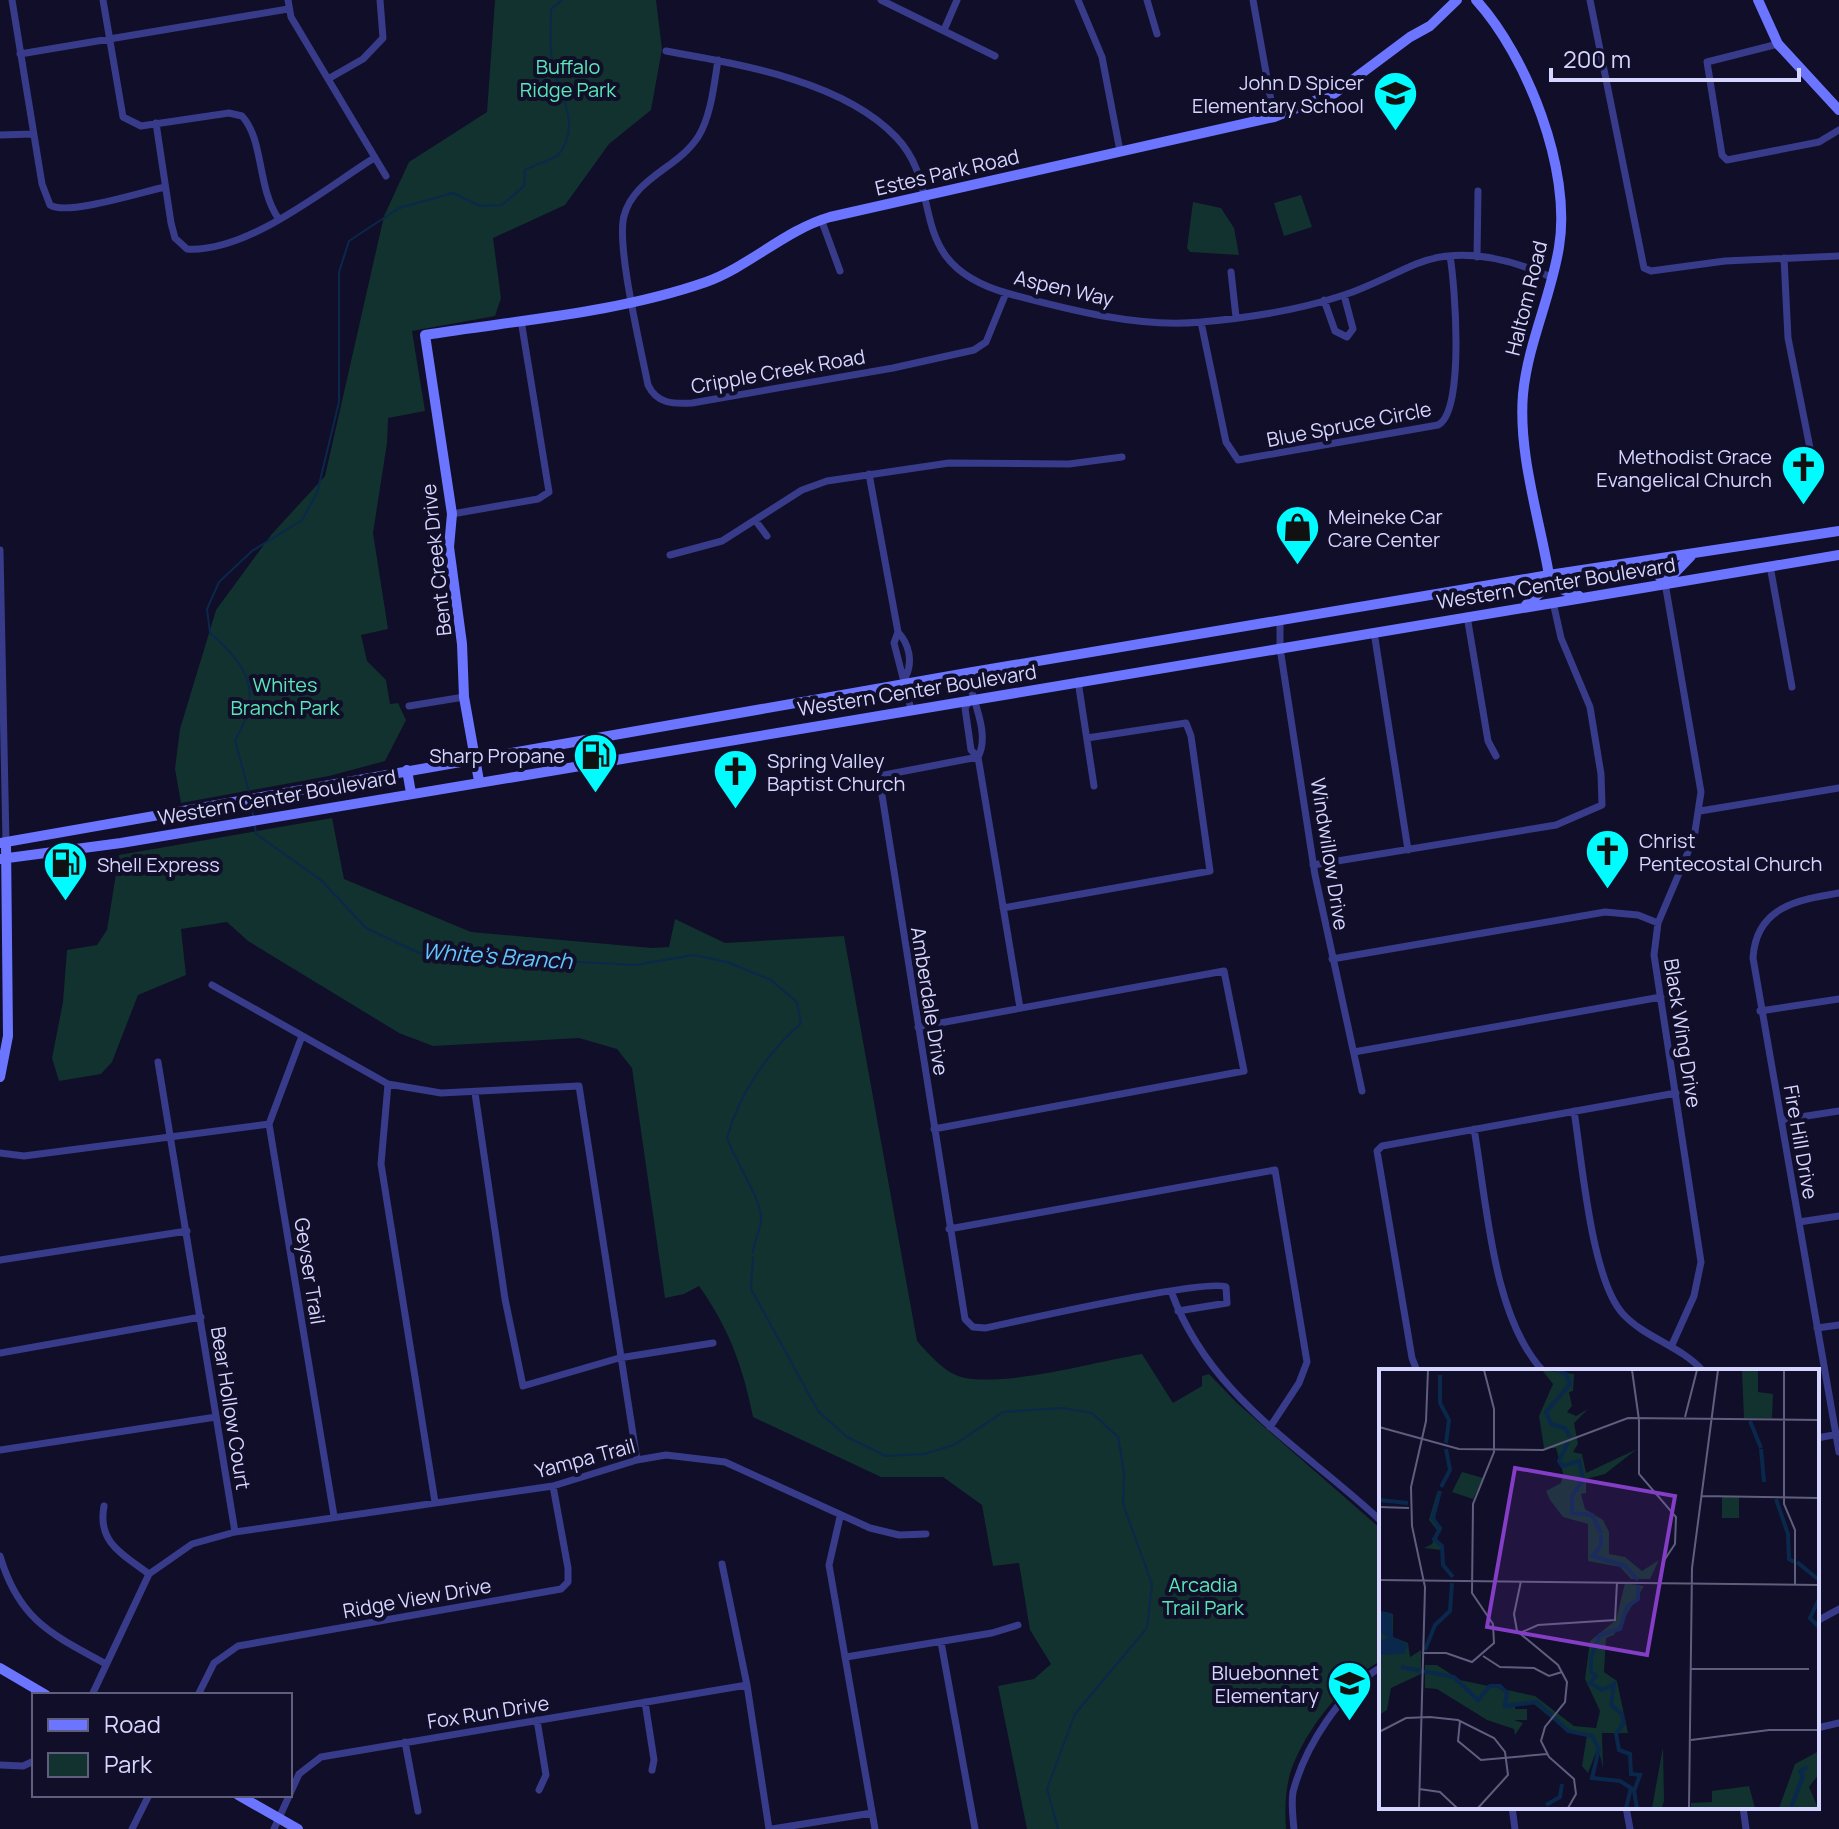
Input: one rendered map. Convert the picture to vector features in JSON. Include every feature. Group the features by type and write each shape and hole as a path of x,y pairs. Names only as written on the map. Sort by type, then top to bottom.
{"main road":[{"name":"Estes Park Road","path":"425,335 633,301 712,280 821,219 1274,117 1335,93 1410,37 1430,26 1457,0"},
{"name":"Haltom Road","path":"1476,0 1523,73 1545,128 1558,176 1562,224 1551,277 1533,337 1523,407 1527,453 1549,575"},
{"path":"1758,0 1778,44 1839,110"},
{"name":"Bent Creek Drive","path":"425,335 452,514 449,547 462,644 464,697 479,781"},
{"name":"Western Center Boulevard","path":"3,843 906,680 967,673 1549,575 1839,531"},
{"path":"1636,562 1654,570 1665,583 1683,562 1697,553"},
{"name":"Western Center Boulevard","path":"2,859 184,832 1839,555"},
{"path":"1523,607 1543,590 1549,575 1564,590 1582,597"},
{"path":"407,770 411,793"},
{"path":"0,1077 8,1036 3,843"},
{"path":"0,1668 43,1693"},
{"path":"241,1797 277,1824 298,1829"}],"street":[{"path":"12,0 42,184 54,209 165,187"},
{"path":"103,0 123,117 141,126 229,113 242,116 253,137 269,205 278,218"},
{"path":"328,79 363,59 383,38 380,0"},
{"path":"881,0 995,56"},
{"path":"944,30 957,0"},
{"path":"1078,0 1102,57 1120,151"},
{"path":"1147,0 1157,34"},
{"path":"1253,0 1274,117"},
{"path":"1590,0 1644,268 1651,271 1839,256"},
{"path":"20,54 288,5 386,176"},
{"path":"1778,44 1707,62 1722,155 1727,160 1819,142 1839,130"},
{"name":"Aspen Way","path":"666,51 750,67 823,92 866,114 898,139 914,167 932,236 952,263 978,281 1006,293 1125,318 1201,322 1344,295 1419,263 1450,256 1516,261 1551,277"},
{"name":"Cripple Creek Road","path":"718,60 712,94 697,139 640,187 624,216 623,243 648,385 655,397 677,403 893,368 974,350 986,342 1006,293"},
{"path":"156,123 175,238 187,249 210,249 240,241 374,158"},
{"path":"0,135 33,134"},
{"path":"1477,257 1478,191"},
{"path":"821,219 840,271"},
{"name":"Blue Spruce Circle","path":"1201,322 1226,442 1238,460 1438,425 1448,414 1458,327 1457,295 1450,256"},
{"path":"1784,258 1788,338 1814,468"},
{"path":"1231,272 1236,317"},
{"path":"1324,300 1335,331 1347,337 1353,329 1344,295"},
{"path":"452,514 538,499 549,492 521,320"},
{"path":"670,555 722,541 802,490 827,481 949,463 1069,464 1122,457"},
{"path":"869,474 898,632 894,643 911,709"},
{"path":"755,520 767,536"},
{"path":"0,550 3,843"},
{"path":"1770,566 1792,687"},
{"name":"Black Wing Drive","path":"1665,583 1700,781 1700,811 1694,838 1658,923 1654,955 1701,1262 1694,1296 1671,1347"},
{"path":"1313,865 1556,825 1602,805 1601,774 1590,707 1561,638 1553,602"},
{"path":"1467,616 1488,741 1496,756"},
{"name":"Windwillow Drive","path":"1280,621 1280,648 1313,865 1362,1091"},
{"path":"1374,632 1408,850"},
{"path":"967,673 971,699 965,708 971,750 978,757 1020,1008"},
{"path":"1078,681 1094,786"},
{"path":"409,706 464,697"},
{"path":"1003,908 1210,871 1191,736 1186,723 1087,738"},
{"name":"Amberdale Drive","path":"978,757 879,776 965,1319 973,1327 1171,1291"},
{"path":"1700,811 1839,788"},
{"name":"Fire Hill Drive","path":"1839,893 1791,902 1771,914 1754,944 1760,1011 1839,1452"},
{"path":"1332,959 1605,912 1638,915 1658,923"},
{"path":"918,1027 1224,971 1244,1071 934,1129"},
{"path":"212,985 388,1084 441,1093 579,1086 637,1460"},
{"path":"1354,1052 1661,997"},
{"path":"1760,1011 1839,999"},
{"name":"Geyser Trail","path":"302,1036 269,1124 334,1516"},
{"name":"Bear Hollow Court","path":"158,1062 235,1532"},
{"path":"388,1084 381,1164 435,1502"},
{"path":"475,1093 505,1299 523,1386 619,1358 713,1343"},
{"path":"1416,1369 1377,1151 1382,1146 1676,1093"},
{"path":"1574,1111 1598,1255 1608,1288 1621,1312 1635,1325 1700,1369"},
{"path":"1781,1120 1839,1111"},
{"path":"0,1153 24,1156 269,1124"},
{"path":"1474,1129 1509,1318 1524,1351 1541,1369"},
{"path":"949,1229 1275,1170 1307,1353 1299,1383 1270,1427"},
{"path":"1799,1222 1839,1216"},
{"path":"0,1260 187,1231"},
{"path":"1178,1311 1227,1303 1229,1293 1223,1284 1171,1291 1178,1311 1217,1377 1270,1427 1379,1519"},
{"path":"0,1353 201,1317"},
{"path":"1817,1328 1839,1325"},
{"path":"0,1450 216,1417"},
{"name":"Yampa Trail","path":"235,1532 553,1486 637,1460 666,1455 725,1462 840,1517 890,1534 926,1534"},
{"name":"Ridge View Drive","path":"199,1693 214,1663 238,1646 561,1589 568,1582 568,1568 553,1486"},
{"path":"104,1506 102,1526 108,1543 149,1574"},
{"path":"840,1517 829,1559 875,1829"},
{"path":"93,1693 149,1574 192,1544 235,1532"},
{"path":"0,1556 14,1593 42,1629 106,1664"},
{"path":"722,1564 747,1685 771,1829 872,1813"},
{"path":"1819,1620 1839,1609"},
{"path":"846,1657 941,1642 1018,1625"},
{"path":"941,1642 975,1829"},
{"path":"1294,1829 1292,1794 1309,1752 1359,1681 1379,1668"},
{"name":"Fox Run Drive","path":"292,1790 299,1774 321,1757 747,1685"},
{"path":"645,1702 654,1760 652,1770"},
{"path":"537,1720 546,1775 539,1790"},
{"path":"1819,1728 1839,1723"},
{"path":"405,1742 418,1811"},
{"path":"0,1765 23,1766 32,1762"},
{"path":"132,1829 148,1797"},
{"name":"Fox Run Drive","path":"277,1824 289,1797"},
{"path":"1512,1809 1515,1829"},
{"path":"1626,1809 1630,1829"},
{"path":"1743,1809 1746,1829"}],"green space":[{"path":"495,0 656,0 662,49 651,110 609,144 565,205 493,238 501,298 495,316 412,331 425,411 388,418 373,533 388,629 361,635 367,661 386,680 390,704 398,703 406,720 385,761 329,776 181,803 175,769 180,729 216,610 271,535 325,476 384,216 409,162 487,112"},
{"path":"1301,195 1312,227 1284,236 1274,203"},
{"path":"1193,202 1221,208 1234,228 1239,255 1190,252 1187,248"},
{"name":"Arcadia Trail Park","path":"332,818 344,879 471,932 669,947 675,919 725,943 844,936 917,1341 951,1372 965,1378 984,1380 1053,1372 1142,1354 1173,1403 1202,1386 1202,1376 1209,1374 1237,1403 1379,1527 1379,1662 1338,1695 1302,1745 1288,1784 1286,1829 1027,1829 998,1686 1034,1679 1051,1664 1030,1630 1019,1563 993,1566 982,1505 943,1477 881,1477 753,1417 734,1348 699,1286 684,1294 665,1298 632,1068 617,1049 579,1038 433,1046 399,1033 248,941 227,922 181,929 186,975 138,995 112,1062 101,1074 59,1081 52,1058 63,1002 67,950 97,945 107,930 119,855"}],"waterway":[{"name":"White's Branch","path":"250,796 235,740 249,708 248,681 234,657 210,633 207,609 219,582 252,551 302,520 317,493 339,402 339,272 349,241 399,208 453,193 480,206 502,205 524,186 525,170 558,155 569,132 569,120 552,59 550,40 551,9 562,0"},
{"name":"White's Branch","path":"251,802 253,816"},
{"name":"White's Branch","path":"255,826 256,834 321,880 366,928 419,953 635,965 694,955 727,962 771,980 797,1002 801,1023 777,1047 756,1075 739,1106 727,1138 758,1203 760,1225 753,1252"},
{"name":"White's Branch","path":"753,1257 751,1289 818,1411 847,1437 886,1456 924,1454 954,1445 1003,1412 1062,1408 1092,1413 1118,1437 1124,1472 1123,1504 1152,1584 1147,1628 1075,1714 1047,1789 1058,1829"}],"place":[{"name":"John D Spicer Elementary School","path":"1395,133"},
{"name":"Methodist Grace Evangelical Church","path":"1803,506"},
{"name":"Meineke Car Care Center","path":"1297,567"},
{"name":"Sharp Propane","path":"596,794"},
{"name":"Spring Valley Baptist Church","path":"736,811"},
{"name":"Christ Pentecostal Church","path":"1608,890"},
{"name":"Shell Express","path":"66,903"},
{"name":"Bluebonnet Elementary","path":"1350,1722"}],"park label":[{"name":"Buffalo Ridge Park","path":"568,78"},
{"name":"Whites Branch Park","path":"285,696"}]}
